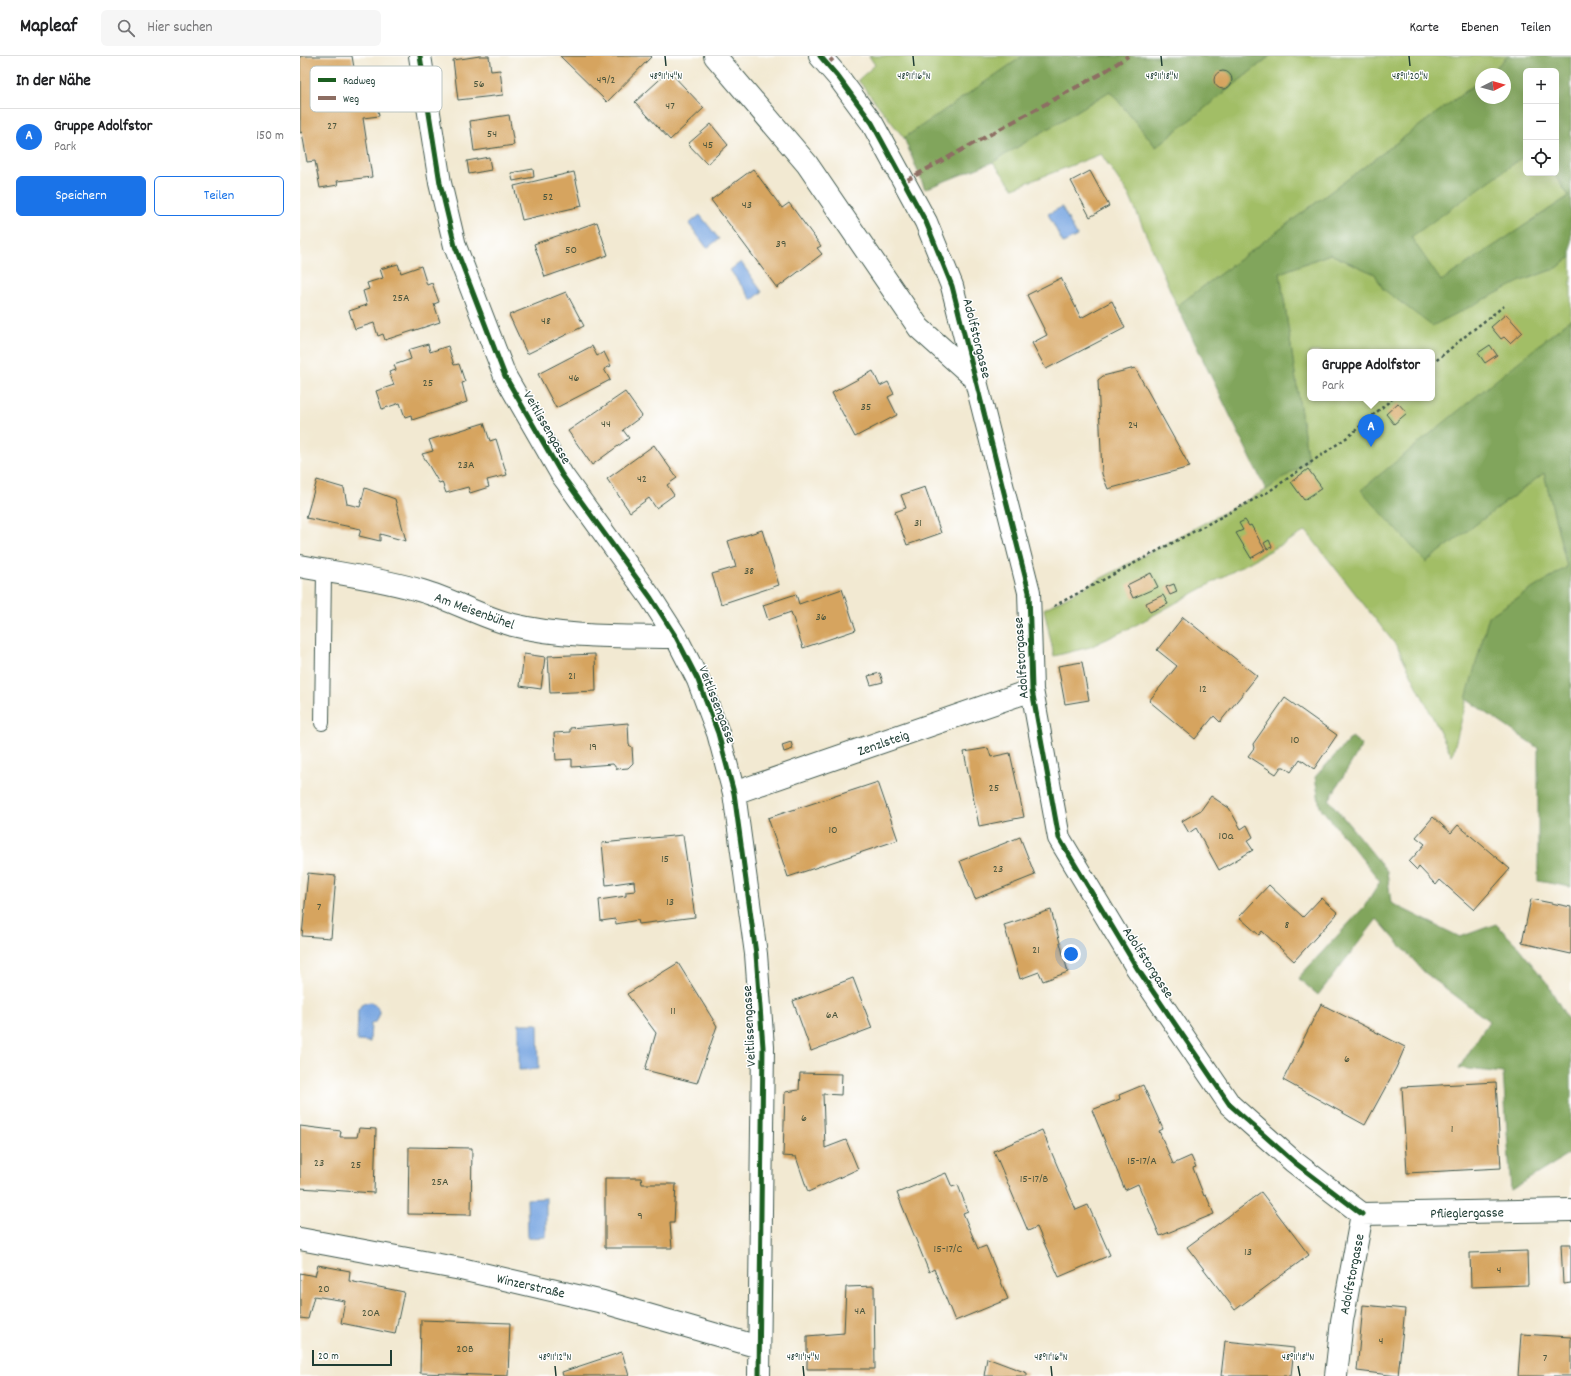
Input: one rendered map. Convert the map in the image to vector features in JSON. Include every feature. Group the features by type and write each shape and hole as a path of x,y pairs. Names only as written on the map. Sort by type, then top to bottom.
{"street":[{"name":"Veitlissengasse","path":"420,56 422,66"},
{"name":"Adolfstorgasse","path":"715,56 808,164 919,328 977,380"},
{"name":"Adolfstorgasse","path":"820,56 840,78 872,123 926,222 952,286 977,380 1029,592 1032,690 1058,838 1137,968 1230,1105 1294,1162 1362,1214 1342,1321 1336,1376"},
{"name":"Veitlissengasse","path":"429,112 440,183 455,246 505,376 562,475 651,598 676,637 698,680 718,733 734,793 756,954 763,1047 759,1376"},
{"name":"Am Meisenbühel","path":"300,566 422,591 488,618 545,631 596,635 676,637"},
{"name":"Zenzlsteig","path":"734,793 1032,690"},
{"name":"Pflieglergasse","path":"1362,1214 1571,1210"},
{"name":"Winzerstraße","path":"300,1238 461,1269 596,1300 759,1347"}],"lane":[{"path":"322,723 324,571"}],"path":[{"path":"1435,361 1469,332 1504,306"},
{"path":"1052,608 1268,492 1349,436 1390,401"}],"green space":[{"path":"869,56 1023,56 904,138 858,80 875,65"},
{"path":"1023,56 1270,56 1156,147 1110,91 993,162 925,189 904,138"},
{"path":"1270,56 1508,56 1495,68 1475,68 1475,84 1177,306 1129,195 1101,154 1013,188 993,162 1110,91 1156,147"},
{"path":"1508,56 1571,56 1571,257 1557,268 1521,281 1432,326 1383,289 1375,274 1330,254 1280,273 1308,461 1266,490 1177,306 1475,84 1475,104 1511,104 1511,68 1495,68"},
{"path":"1523,157 1523,176 1555,176 1569,196 1441,281 1410,237"},
{"path":"1330,254 1375,274 1383,289 1521,281 1557,268 1571,257 1571,319 1541,343 1426,562 1544,473 1567,567 1489,616 1452,756 1398,648 1306,531 1134,626 1090,647 1054,656 1044,609 1266,490 1308,461 1280,273"},
{"path":"1571,319 1571,887 1538,881 1538,748 1466,699 1489,616 1567,567 1544,473 1426,562 1361,490"},
{"path":"1352,737 1362,745 1329,800 1387,871 1391,903 1460,937 1496,924 1515,943 1547,983 1571,1025 1571,1153 1511,1190 1503,1073 1459,1068 1489,1021 1424,972 1377,919 1318,995 1298,978 1364,907 1380,881 1320,807 1315,777"}],"water":[{"path":"1062,207 1077,236 1063,243 1048,214"},
{"path":"700,215 719,239 707,248 689,224"},
{"path":"741,262 762,292 752,300 730,270"},
{"path":"370,1002 377,1006 380,1013 377,1021 371,1024 370,1042 357,1041 358,1010 362,1004"},
{"path":"519,1024 538,1024 539,1069 519,1070"},
{"path":"546,1198 546,1237 528,1238 527,1199"}],"building":[{"path":"300,56 352,56 354,66 310,66 310,112 378,112 379,116 363,118 372,177 337,181 338,185 320,188 315,161 307,162 302,132 300,133"},
{"path":"489,56 491,71 500,70 503,95 458,100 453,60"},
{"path":"560,56 652,56 607,102"},
{"path":"669,71 704,108 670,140 635,102"},
{"path":"1223,71 1229,74 1232,80 1229,86 1223,89 1217,86 1214,80 1217,74"},
{"path":"509,115 514,145 474,151 470,121"},
{"path":"711,124 728,145 707,164 688,144"},
{"path":"489,157 491,170 469,174 467,161"},
{"path":"533,169 534,177 513,181 511,173"},
{"path":"753,169 782,208 789,203 821,246 817,248 822,254 777,288 711,200"},
{"path":"1090,171 1109,206 1090,217 1071,181"},
{"path":"574,172 582,206 522,220 514,186"},
{"path":"597,222 608,255 545,277 534,244"},
{"path":"398,264 401,273 421,266 427,285 432,283 439,302 434,304 440,322 385,340 383,334 378,336 374,323 355,329 349,311 367,305 363,291 369,289 367,283 383,278 380,269"},
{"path":"1061,278 1081,318 1112,301 1125,328 1046,369 1032,343 1047,335 1027,295"},
{"path":"566,292 584,326 527,354 509,315"},
{"path":"1506,314 1522,332 1510,343 1504,337 1501,339 1491,327"},
{"path":"428,344 430,352 448,346 454,365 459,364 465,382 462,383 467,402 412,420 411,415 405,417 400,403 382,409 376,391 394,385 389,372 396,370 394,365 411,359 408,350"},
{"path":"1490,345 1497,355 1485,363 1478,353"},
{"path":"592,346 597,356 604,352 611,366 604,369 610,380 556,408 538,374"},
{"path":"1135,368 1190,467 1108,489 1102,474 1098,380 1103,376"},
{"path":"873,371 880,386 888,382 894,394 888,397 897,415 855,437 832,393"},
{"path":"625,392 642,416 623,430 629,438 592,465 568,431"},
{"path":"1398,403 1407,413 1394,424 1386,414"},
{"path":"484,423 490,441 496,439 507,475 487,480 489,487 470,493 468,487 446,493 442,482 439,483 422,454 433,451 429,440"},
{"path":"654,445 677,478 667,485 674,495 656,508 649,498 630,512 607,479"},
{"path":"1308,469 1322,488 1304,500 1291,482"},
{"path":"317,480 344,488 347,504 360,507 365,488 395,499 406,541 380,534 380,541 359,536 361,529 306,518"},
{"path":"925,487 941,533 907,545 895,512 906,508 901,495"},
{"path":"1245,520 1249,526 1251,525 1265,550 1251,558 1236,533 1243,530 1239,523"},
{"path":"762,530 779,585 721,604 712,574 736,567 728,541"},
{"path":"1269,540 1272,547 1267,549 1264,543"},
{"path":"1151,573 1158,587 1133,598 1127,585"},
{"path":"1174,584 1177,592 1170,595 1166,587"},
{"path":"842,589 856,630 803,648 791,612 768,620 763,605 796,594 799,604"},
{"path":"1163,595 1168,604 1150,612 1146,603"},
{"path":"1183,617 1257,676 1220,722 1214,716 1195,739 1149,701 1177,666 1157,650"},
{"path":"524,654 545,657 541,689 520,686"},
{"path":"595,654 596,691 550,693 548,656"},
{"path":"1082,662 1089,700 1065,704 1058,666"},
{"path":"880,673 883,682 871,685 868,676"},
{"path":"1285,698 1337,735 1314,769 1300,759 1291,772 1284,767 1281,767 1276,774 1248,756 1254,748 1253,744"},
{"path":"628,723 629,745 632,747 633,763 628,768 617,769 613,764 572,767 572,759 556,760 554,733 570,732 570,728"},
{"path":"791,742 793,749 784,752 782,745"},
{"path":"988,748 991,757 1010,753 1024,817 979,826 964,752"},
{"path":"878,782 898,840 788,877 768,818"},
{"path":"1211,796 1229,808 1241,829 1247,825 1253,837 1247,841 1253,850 1219,870 1196,828 1189,833 1182,821 1201,810"},
{"path":"1433,817 1451,833 1458,825 1510,869 1474,910 1440,880 1436,885 1419,867 1417,870 1409,862 1425,844 1416,837"},
{"path":"683,835 695,917 639,924 638,920 616,924 615,919 601,921 599,900 626,896 626,892 635,891 634,881 606,885 602,843"},
{"path":"1020,837 1035,875 975,899 960,861"},
{"path":"308,873 336,876 331,938 302,936"},
{"path":"1269,885 1303,917 1321,898 1338,913 1294,961 1262,931 1259,935 1239,917"},
{"path":"1531,899 1571,907 1571,954 1522,943"},
{"path":"1051,910 1068,972 1043,981 1039,972 1020,979 1004,925"},
{"path":"678,963 717,1026 697,1083 645,1070 656,1033 627,994"},
{"path":"853,978 872,1028 811,1051 793,1001"},
{"path":"1321,1004 1405,1047 1396,1068 1365,1125 1283,1080"},
{"path":"800,1073 842,1074 841,1095 823,1094 825,1148 846,1140 858,1169 808,1192 796,1157 783,1156 785,1092 799,1090"},
{"path":"1496,1082 1501,1168 1407,1173 1402,1087"},
{"path":"1143,1085 1163,1129 1159,1131 1173,1164 1191,1156 1196,1167 1193,1168 1204,1196 1206,1195 1214,1214 1160,1236 1138,1184 1125,1190 1092,1110 1120,1099 1119,1095"},
{"path":"300,1126 341,1131 340,1137 357,1137 359,1128 376,1129 374,1193 300,1188"},
{"path":"1042,1130 1076,1210 1088,1205 1110,1255 1059,1277 1037,1227 1028,1231 994,1151"},
{"path":"409,1147 472,1148 471,1215 408,1214"},
{"path":"946,1173 952,1187 958,1185 968,1211 963,1213 978,1249 986,1246 1008,1299 955,1321 934,1269 929,1272 897,1193"},
{"path":"605,1178 641,1178 642,1184 676,1184 674,1223 670,1223 672,1248 605,1248"},
{"path":"1261,1192 1309,1255 1235,1310 1187,1247"},
{"path":"1561,1244 1571,1244 1571,1283 1563,1284"},
{"path":"1527,1251 1528,1285 1471,1287 1470,1253"},
{"path":"318,1265 350,1271 349,1281 404,1292 395,1334 341,1323 345,1301 314,1296 308,1319 300,1318 300,1273 315,1276"},
{"path":"874,1286 875,1369 807,1369 807,1336 844,1333 846,1287"},
{"path":"1363,1305 1405,1309 1398,1376 1357,1371"},
{"path":"421,1320 510,1323 508,1376 420,1373"},
{"path":"1521,1334 1571,1337 1571,1376 1518,1376"},
{"path":"1225,1341 1294,1348 1291,1376 1221,1376"},
{"path":"622,1352 629,1376 563,1376 562,1372"},
{"path":"987,1358 1027,1373 1027,1376 984,1376"}],"marked path":[{"path":"827,64 836,56"},
{"path":"905,181 1104,72 1128,56"}],"cycle path":[{"path":"420,56 422,66"},
{"path":"820,56 839,78 872,123 926,222 952,286 1029,592 1032,690 1059,838 1137,968 1230,1105 1294,1162 1362,1214"},
{"path":"429,112 440,183 455,246 505,376 562,475 651,598 676,637 698,680 718,733 734,793 756,954 763,1047 759,1376"}],"place":[{"name":"Gruppe Adolfstor","path":"1371,447"}]}
